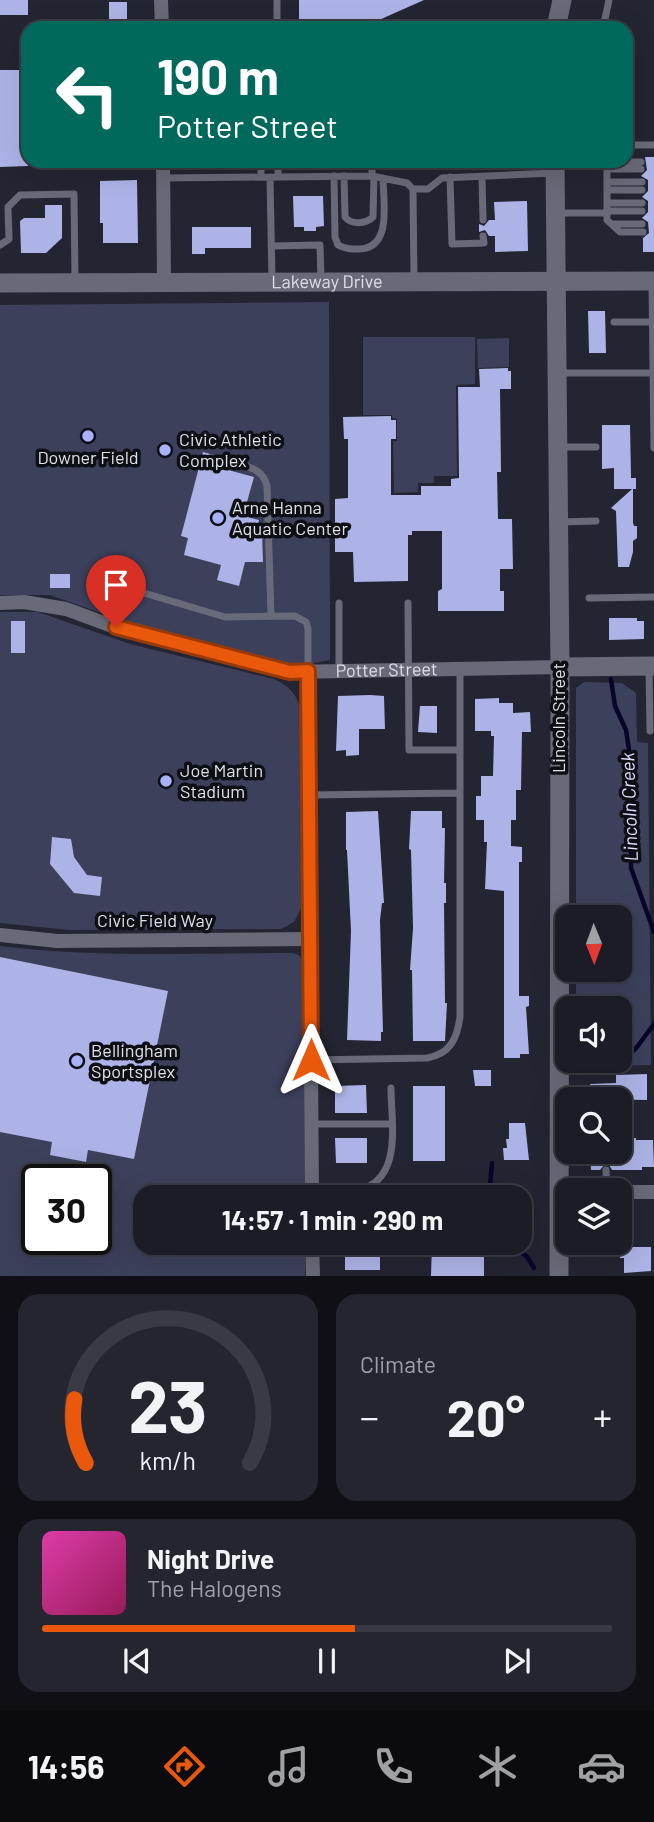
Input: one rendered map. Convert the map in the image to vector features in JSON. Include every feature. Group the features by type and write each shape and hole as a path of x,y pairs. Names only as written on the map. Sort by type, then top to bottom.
{"street":[{"path":"162,0 162,21"},
{"path":"558,21 562,0"},
{"path":"163,168 164,282"},
{"name":"Lincoln Street","path":"555,168 563,1178"},
{"name":"Lakeway Drive","path":"0,283 653,281"},
{"name":"Potter Street","path":"0,603 24,602 66,609 116,627 290,672 652,666"},
{"path":"308,671 312,1185"},
{"name":"Civic Field Way","path":"0,935 57,941 310,939"},
{"path":"632,1192 654,1192"},
{"path":"313,1255 313,1276"},
{"name":"Lincoln Street","path":"559,1276 560,1255"}],"lane":[{"path":"277,0 277,21"},
{"path":"604,21 609,0"},
{"path":"633,145 654,145"},
{"path":"633,165 641,165"},
{"path":"173,168 261,177 373,176 407,183 412,189 414,281"},
{"path":"261,168 261,177"},
{"path":"272,282 271,246 276,168"},
{"path":"344,176 345,217 353,222 366,222 373,217 372,168"},
{"path":"412,189 428,189 442,178 482,177 548,168"},
{"path":"607,168 607,220 620,232 643,228 612,224"},
{"path":"334,176 335,237 338,245 346,249 367,249 379,240 383,224 383,178"},
{"path":"450,177 452,244 484,243 484,236"},
{"path":"482,177 483,220"},
{"path":"607,186 642,186"},
{"path":"0,245 9,239 8,207 20,195 74,194 75,283"},
{"path":"555,213 642,207"},
{"path":"271,246 320,245 321,281"},
{"path":"653,281 654,448"},
{"path":"614,322 652,322"},
{"path":"557,373 653,373"},
{"path":"557,447 596,447"},
{"path":"237,463 259,471 265,477 267,486 271,616"},
{"path":"558,522 596,521"},
{"path":"116,627 127,588 225,617 295,616 306,622 308,628 308,671"},
{"path":"589,598 654,597"},
{"path":"339,603 339,671"},
{"path":"408,603 409,750 460,750"},
{"path":"650,731 652,666"},
{"path":"311,1060 440,1056 451,1046 458,1033 460,669"},
{"path":"309,794 460,793"},
{"path":"368,1185 380,1178 390,1163 391,1088"},
{"path":"312,1124 391,1124"},
{"path":"606,1170 606,1178"}],"shaded area":[{"name":"Civic Athletic Complex","path":"329,302 330,660 295,667 126,622 50,595 0,595 0,305"},
{"path":"363,337 475,337 475,384 456,385 457,476 434,476 434,483 418,483 418,492 394,493 393,441 397,441 397,419 392,418 392,415 363,415"},
{"path":"509,338 509,367 478,368 477,339"},
{"name":"Joe Martin Stadium","path":"0,612 38,612 130,644 274,679 291,690 300,708 301,909 294,922 281,929 69,930 0,923"},
{"path":"584,682 622,683 636,693 637,742 648,743 651,1065 632,1065 632,996 576,996 576,982 632,982 632,905 576,905 576,688"},
{"path":"0,946 73,952 293,953 300,956 304,963 305,1185 133,1185 133,1255 305,1255 305,1276 0,1276"}],"building":[{"path":"0,0 28,0 28,15 0,15"},
{"path":"299,0 424,0 377,21 299,21"},
{"path":"109,2 127,2 127,21 109,21"},
{"path":"0,70 21,70 21,166 0,167"},
{"path":"645,157 654,157 654,252 643,252 643,238 649,233 648,222 642,218 648,212 648,201 642,197 648,191 648,180 641,176 647,170"},
{"path":"137,180 138,243 103,243 100,181"},
{"path":"293,196 323,196 324,226 316,227 316,231 304,231 304,227 294,227"},
{"path":"527,201 528,251 495,252 495,236 489,236 485,230 479,232 479,224 484,226 489,220 495,220 494,202"},
{"path":"45,205 62,205 62,238 46,253 21,253 20,221 24,218 45,218"},
{"path":"192,227 251,227 251,248 205,248 205,254 192,254"},
{"path":"588,311 605,311 606,353 589,353"},
{"path":"508,368 508,371 511,371 511,389 500,389 501,472 497,472 498,519 512,519 513,569 500,569 504,611 438,611 438,591 442,589 442,531 412,531 412,535 408,535 408,581 354,582 353,552 335,552 335,499 348,498 348,439 344,439 343,417 391,416 391,420 396,420 396,439 391,439 391,495 421,495 421,486 451,486 451,479 459,478 458,387 480,387 479,369"},
{"path":"602,425 630,425 631,478 636,478 636,489 633,489 633,523 637,526 637,538 633,541 629,567 618,567 616,511 611,508 632,489 614,489 614,468 602,469"},
{"name":"Arne Hanna Aquatic Center","path":"203,452 224,458 221,468 254,477 243,516 259,520 256,532 262,533 263,562 245,562 239,586 217,580 221,565 184,555 188,538 181,536"},
{"path":"50,574 70,574 70,588 50,588"},
{"path":"609,618 637,618 637,621 644,621 644,639 609,640"},
{"path":"11,621 25,621 25,653 11,653"},
{"path":"338,696 384,696 385,729 359,729 359,755 346,756 346,750 336,751"},
{"path":"499,698 499,703 513,703 513,713 530,712 531,732 522,732 521,790 516,790 516,820 511,820 511,846 522,847 522,862 519,862 519,996 529,996 529,1006 526,1007 529,1054 520,1054 520,1058 504,1058 504,891 485,889 487,842 484,842 484,820 476,820 476,796 481,796 481,776 493,776 494,736 491,736 491,731 475,731 475,699"},
{"path":"420,706 437,706 437,733 418,732"},
{"path":"378,811 384,903 380,920 383,1032 381,1041 347,1040 351,931 346,812"},
{"path":"411,811 442,811 442,828 445,828 445,1041 413,1041 410,970 413,928 409,849"},
{"path":"52,837 71,839 74,857 87,875 102,877 100,896 74,893 50,864"},
{"name":"Bellingham Sportsplex","path":"0,957 168,991 134,1159 88,1150 86,1162 50,1155 52,1142 0,1132"},
{"path":"473,1070 491,1070 491,1086 475,1086"},
{"path":"647,1074 647,1100 632,1100 632,1087 590,1087 590,1084 616,1083 616,1075"},
{"path":"366,1085 367,1113 335,1113 335,1086"},
{"path":"413,1086 445,1086 445,1161 413,1161"},
{"path":"509,1123 525,1123 529,1160 504,1160 503,1148 507,1148"},
{"path":"335,1138 367,1138 367,1163 336,1163"},
{"path":"632,1138 653,1140 654,1167 642,1167 642,1170 612,1170 605,1164 632,1164"},
{"path":"591,1164 605,1164 600,1170 591,1170"},
{"path":"632,1247 651,1247 651,1271 624,1273 624,1258 620,1258 620,1255 632,1255"},
{"path":"345,1255 380,1255 380,1270 345,1270"},
{"path":"432,1255 484,1255 484,1276 431,1276"}],"waterway":[{"name":"Lincoln Creek","path":"611,679 615,706 626,730 631,763 631,868 654,932"},
{"name":"Lincoln Creek","path":"632,1052 654,1024"},
{"path":"490,1185 492,1163"},
{"name":"Lincoln Creek","path":"525,1255 534,1268"}],"place":[{"name":"Downer Field","path":"88,436"},
{"name":"Civic Athletic Complex","path":"165,450"},
{"name":"Arne Hanna Aquatic Center","path":"218,518"},
{"name":"Joe Martin Stadium","path":"166,781"},
{"name":"Bellingham Sportsplex","path":"77,1061"}],"route":[{"path":"116,627 290,672 308,671 311,1060"}]}
